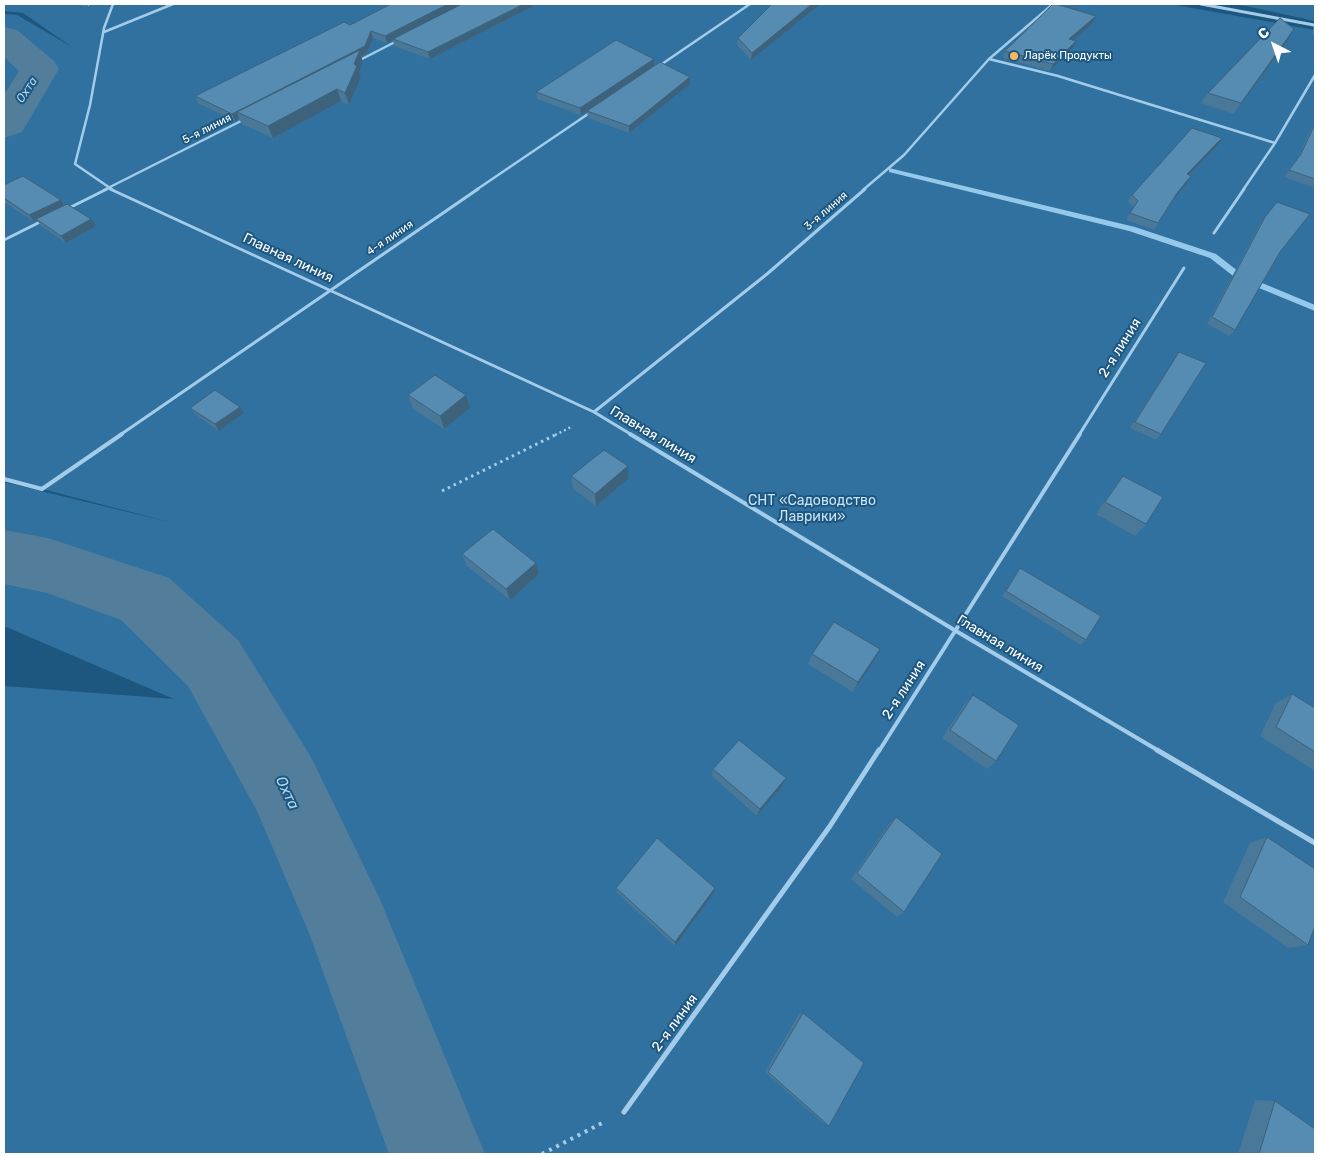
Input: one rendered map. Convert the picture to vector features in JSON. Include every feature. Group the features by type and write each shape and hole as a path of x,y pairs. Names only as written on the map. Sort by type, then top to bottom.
{"street":[{"path":"1201,4 1315,26"}],"lane":[{"path":"104,30 113,4"},
{"path":"104,30 173,4"},
{"path":"651,71 750,4"},
{"name":"3-я линия","path":"594,412 767,274 904,155 989,59 1053,4"},
{"path":"1315,26 1315,34"},
{"name":"Главная линия","path":"104,30 90,105 75,164 110,188 594,412 956,631 1315,843"},
{"path":"355,62 399,40"},
{"path":"989,59 1058,76 1275,143"},
{"path":"1214,233 1275,143 1315,75"},
{"name":"4-я линия","path":"4,479 42,489 593,110"},
{"name":"5-я линия","path":"66,210 250,116"},
{"path":"4,240 48,218"},
{"name":"2-я линия","path":"624,1112 830,826 956,631 1184,268"}],"path":[{"path":"442,491 585,420 594,412"},
{"path":"542,1154 624,1112"}],"green space":[{"name":"СНТ «Садоводство Лаврики»","path":"4,4 1170,4 1315,30 1315,1154 4,1154 4,686 174,699 4,626 4,482 177,524 4,479 4,14 17,15 72,47 23,13 4,11"},
{"path":"1230,4 1315,4 1315,21 1246,6"}],"building":[{"path":"391,4 448,4 385,36 371,31 365,46 232,114 195,96 344,22 350,25"},
{"path":"462,4 524,4 428,52 393,39"},
{"path":"772,4 812,4 752,53 738,38"},
{"path":"1053,4 1096,16 1069,39 1076,41 1053,64 1005,51"},
{"path":"1280,18 1294,29 1241,103 1208,93"},
{"path":"616,40 654,59 580,108 536,92"},
{"path":"360,50 354,64 357,66 345,93 337,89 268,126 237,112"},
{"path":"660,62 690,77 629,126 587,111"},
{"path":"1315,124 1315,179 1289,170 1301,154"},
{"path":"1192,128 1222,138 1187,174 1191,176 1177,193 1158,223 1130,213 1138,201 1132,195"},
{"path":"23,176 61,200 29,215 4,198 4,185"},
{"path":"1277,202 1310,214 1280,252 1235,330 1212,317 1265,217"},
{"path":"67,204 91,219 61,236 36,219"},
{"path":"1179,352 1206,363 1161,434 1135,422"},
{"path":"435,375 466,395 440,416 408,395"},
{"path":"215,390 240,407 215,424 190,408"},
{"path":"604,450 628,466 595,494 571,476"},
{"path":"1123,476 1163,497 1146,524 1105,502"},
{"path":"493,529 536,563 506,589 462,554"},
{"path":"1020,568 1101,616 1086,640 1006,591"},
{"path":"834,622 880,649 858,682 812,654"},
{"path":"1292,694 1315,708 1315,752 1276,727"},
{"path":"973,695 1019,725 996,761 950,730"},
{"path":"739,740 786,778 760,809 713,769"},
{"path":"896,817 942,854 904,912 857,873"},
{"path":"1267,837 1315,869 1315,926 1308,945 1240,897"},
{"path":"657,838 715,888 675,942 616,888"},
{"path":"803,1013 864,1063 829,1126 768,1072"},
{"path":"1275,1101 1315,1129 1315,1154 1259,1154"}],"waterway":[{"name":"Охта","path":"4,38 40,69 4,125"},
{"path":"892,170 1132,229 1213,256 1240,277 1315,308"},
{"name":"Охта","path":"4,557 48,566 145,599 213,663 284,784 349,927 437,1154"}],"place":[{"name":"Ларёк Продукты","path":"1014,56"}]}
